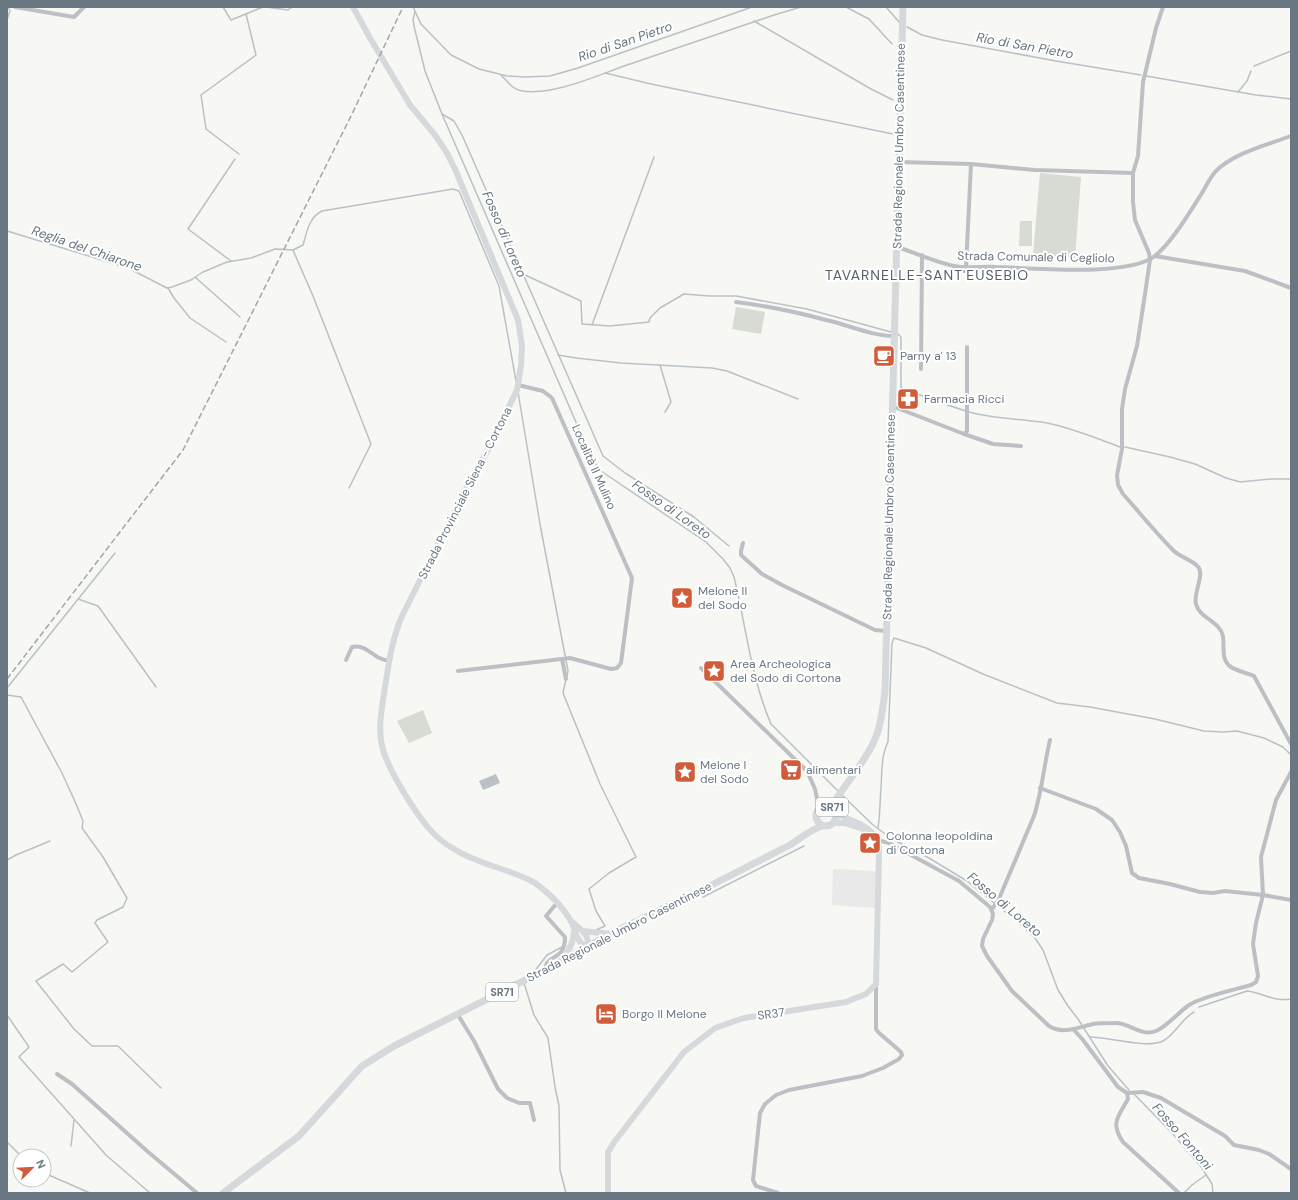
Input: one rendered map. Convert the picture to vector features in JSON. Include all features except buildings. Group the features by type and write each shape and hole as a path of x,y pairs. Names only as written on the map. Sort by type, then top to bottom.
{"main road":[{"name":"Strada Provinciale Siena - Cortona","path":"354,7 370,38 410,105 435,135 447,153 462,184 518,320 522,344 518,385 508,410 469,483 402,616 395,633 389,661 380,723 383,749 395,777 426,826 436,838 477,861 532,881 542,888 557,903 572,922"},
{"name":"Strada Regionale Umbro Casentinese","path":"837,797 873,744 882,717 895,336 901,9"},
{"name":"SR71","path":"809,832 815,816 822,806 837,797"},
{"name":"SR71","path":"809,832 822,826 829,826 833,823 835,820 837,797"},
{"name":"SR71","path":"822,806 830,806 835,811"},
{"path":"835,811 862,825 873,834 877,840 879,853 876,984"},
{"name":"SR71","path":"815,816 817,822 822,826"},
{"path":"833,823 844,823 873,834"},
{"name":"Strada Regionale Umbro Casentinese","path":"223,1193 299,1136 362,1066 394,1046 545,970 610,934 696,893 790,845 804,837 809,832"},
{"path":"572,922 583,931 588,938 589,942 587,947 582,945 579,941 574,932 572,922"},
{"path":"583,931 610,934"},
{"path":"562,961 572,943 574,932"},
{"name":"SR37","path":"608,1193 608,1152 614,1141 684,1052 690,1047 715,1028 744,1018 846,1002 866,994 876,984"}],"street":[{"path":"15,7 74,17 84,7"},
{"path":"1163,7 1156,28 1143,82 1138,156 1133,173 1133,202 1136,220 1149,253 1150,260 1137,346 1124,389 1122,409 1122,449 1117,475 1118,485 1123,494 1175,552 1199,569 1200,573 1196,594 1196,604 1200,612 1216,624 1224,635 1223,650 1226,660 1231,667 1254,676 1291,744"},
{"name":"Strada Comunale di Cegliolo","path":"897,247 940,262 966,268 986,266 1065,269 1118,268 1138,265 1150,260 1161,250 1188,216 1215,173 1229,161 1291,136"},
{"path":"899,162 972,164 1035,170 1133,173"},
{"path":"966,268 972,164"},
{"path":"921,369 922,255"},
{"path":"1155,256 1245,271 1291,288"},
{"path":"736,302 764,305 877,334 895,336"},
{"path":"964,434 967,431 967,347"},
{"name":"Località Il Mulino","path":"518,385 543,391 552,398 632,578 621,663 617,668 611,669 570,658 562,659"},
{"path":"892,406 993,444 1021,446"},
{"path":"743,543 741,555 762,574 875,630 886,631"},
{"path":"346,660 352,648 358,646 377,657 389,661"},
{"path":"458,671 562,659 566,680"},
{"path":"701,668 807,771 822,806"},
{"path":"1050,740 1038,804 998,901 993,908 992,920 983,939 982,946 1004,982 1054,1030 1074,1030 1088,1025 1117,1023 1147,1033 1156,1031 1190,1004 1251,985 1256,982 1258,976 1253,944 1256,923 1263,895 1261,857 1276,800 1291,772"},
{"path":"1040,788 1096,809 1112,820 1120,832 1126,846 1132,873 1139,878 1200,892 1213,893 1225,891 1291,900"},
{"path":"877,840 889,843 959,881 993,908"},
{"path":"545,970 547,962 561,952 565,941 565,937 546,916 557,903"},
{"path":"778,1193 756,1186 753,1180 760,1113 765,1104 776,1095 789,1090 862,1076 882,1068 899,1059 902,1055 901,1052 876,1029 876,984"},
{"path":"458,1015 474,1041 498,1089 507,1098 519,1103 530,1103 534,1120"},
{"path":"1074,1030 1118,1088 1127,1093 1142,1092 1162,1098 1225,1136 1234,1145 1264,1152 1291,1170"},
{"path":"57,1074 72,1084 147,1151 197,1193"},
{"path":"1127,1093 1128,1099 1117,1120 1116,1128 1118,1135 1123,1142 1179,1193"}],"shaded area":[{"path":"1040,173 1081,177 1075,258 1033,255"},
{"path":"1020,221 1032,221 1032,246 1019,246"},
{"path":"736,307 765,312 761,334 732,329"},
{"path":"423,710 432,733 409,743 397,721"},
{"path":"496,774 500,783 483,790 479,781"},
{"path":"833,869 876,871 875,908 832,905"}],"waterway":[{"path":"7,20 10,11 8,7"},
{"path":"223,7 231,20 263,7"},
{"path":"266,7 288,10 292,7"},
{"name":"Rio di San Pietro","path":"413,7 421,24 451,55 479,69 507,76 525,77 550,76 578,68 752,7"},
{"path":"501,75 513,87 522,91 535,92 563,87 801,7"},
{"path":"846,7 869,19 892,44"},
{"name":"Rio di San Pietro","path":"886,7 900,23"},
{"name":"Fosso di Loreto","path":"415,12 413,19 414,26 425,71 442,114 592,459 601,471 706,542 730,568 734,577 758,689 771,724 839,792"},
{"path":"239,154 206,129 201,95 256,55 246,14"},
{"path":"754,21 871,89 893,100"},
{"name":"Rio di San Pietro","path":"907,27 922,35 942,40 1141,75"},
{"path":"1254,66 1291,51"},
{"path":"1238,92 1247,81 1251,71"},
{"path":"605,73 651,84 893,134"},
{"name":"Rio di San Pietro","path":"1146,76 1256,95 1291,99"},
{"path":"442,114 454,121 462,135 603,456 625,473 694,517 729,546"},
{"path":"592,325 654,157"},
{"path":"231,261 188,229 235,159"},
{"name":"Reglia del Chiarone","path":"7,231 128,268 167,288 191,280 203,272 227,262 251,258 275,249 293,250 303,245 311,221 322,211 453,189 459,191 499,286 516,381"},
{"path":"293,250 313,296 371,444 349,488"},
{"path":"523,274 581,301 582,324 610,326 649,322 650,318 660,308 684,294 736,296 807,309 891,332"},
{"path":"195,277 240,317"},
{"path":"168,288 190,318 226,342"},
{"path":"897,333 901,337 901,388 968,412 986,416 1056,425 1120,447"},
{"path":"558,355 621,363 712,368 727,371 798,399"},
{"path":"660,365 671,402 665,412"},
{"path":"518,392 540,524 568,671 567,676"},
{"path":"1125,447 1195,464 1226,478 1240,482 1270,479 1291,479"},
{"path":"7,688 115,553"},
{"path":"78,599 98,606 156,687"},
{"path":"878,828 882,764 888,742 892,643 894,638 926,648 983,674 1057,703 1090,707 1155,719 1204,731 1237,731 1264,738 1283,747 1291,755"},
{"path":"566,679 563,693 600,784 636,857 609,873 589,889 596,911 605,926 596,930"},
{"path":"7,695 21,697 62,773 83,821 82,828 103,857 127,898 123,907 97,920 95,923 108,942 72,972 63,964 36,981 74,1029 92,1046 118,1046 161,1088"},
{"name":"Fosso di Loreto","path":"842,795 873,825 892,839 929,858 967,881 1035,938 1043,950 1058,990 1108,1066 1129,1090"},
{"path":"7,860 50,841"},
{"path":"703,897 804,846"},
{"path":"534,972 547,955 562,947"},
{"path":"524,983 534,1015 548,1038 559,1106 560,1170 566,1193"},
{"path":"1199,1007 1247,991 1279,999 1291,999"},
{"path":"1090,1037 1147,1044 1156,1043 1168,1038 1186,1018 1194,1012"},
{"path":"7,1015 29,1047 19,1057 106,1155 150,1193"},
{"name":"Fosso Fontoni","path":"1134,1094 1173,1134 1202,1168 1212,1184 1213,1193"},
{"path":"71,1146 74,1120"},
{"path":"7,1142 13,1148"},
{"path":"1184,1193 1206,1175"},
{"path":"52,1176 90,1193"}],"railway":[{"path":"7,679 183,450 352,114 403,7"}],"place":[{"name":"Parny a' 13","path":"884,356"},
{"name":"Farmacia Ricci","path":"908,399"},
{"name":"Melone II del Sodo","path":"682,598"},
{"name":"Area Archeologica del Sodo di Cortona","path":"714,671"},
{"name":"alimentari","path":"791,770"},
{"name":"Melone I del Sodo","path":"685,772"},
{"name":"Colonna leopoldina di Cortona","path":"870,843"},
{"name":"Borgo Il Melone","path":"606,1014"}],"district":[{"name":"TAVARNELLE-SANT'EUSEBIO","path":"927,275"}]}
